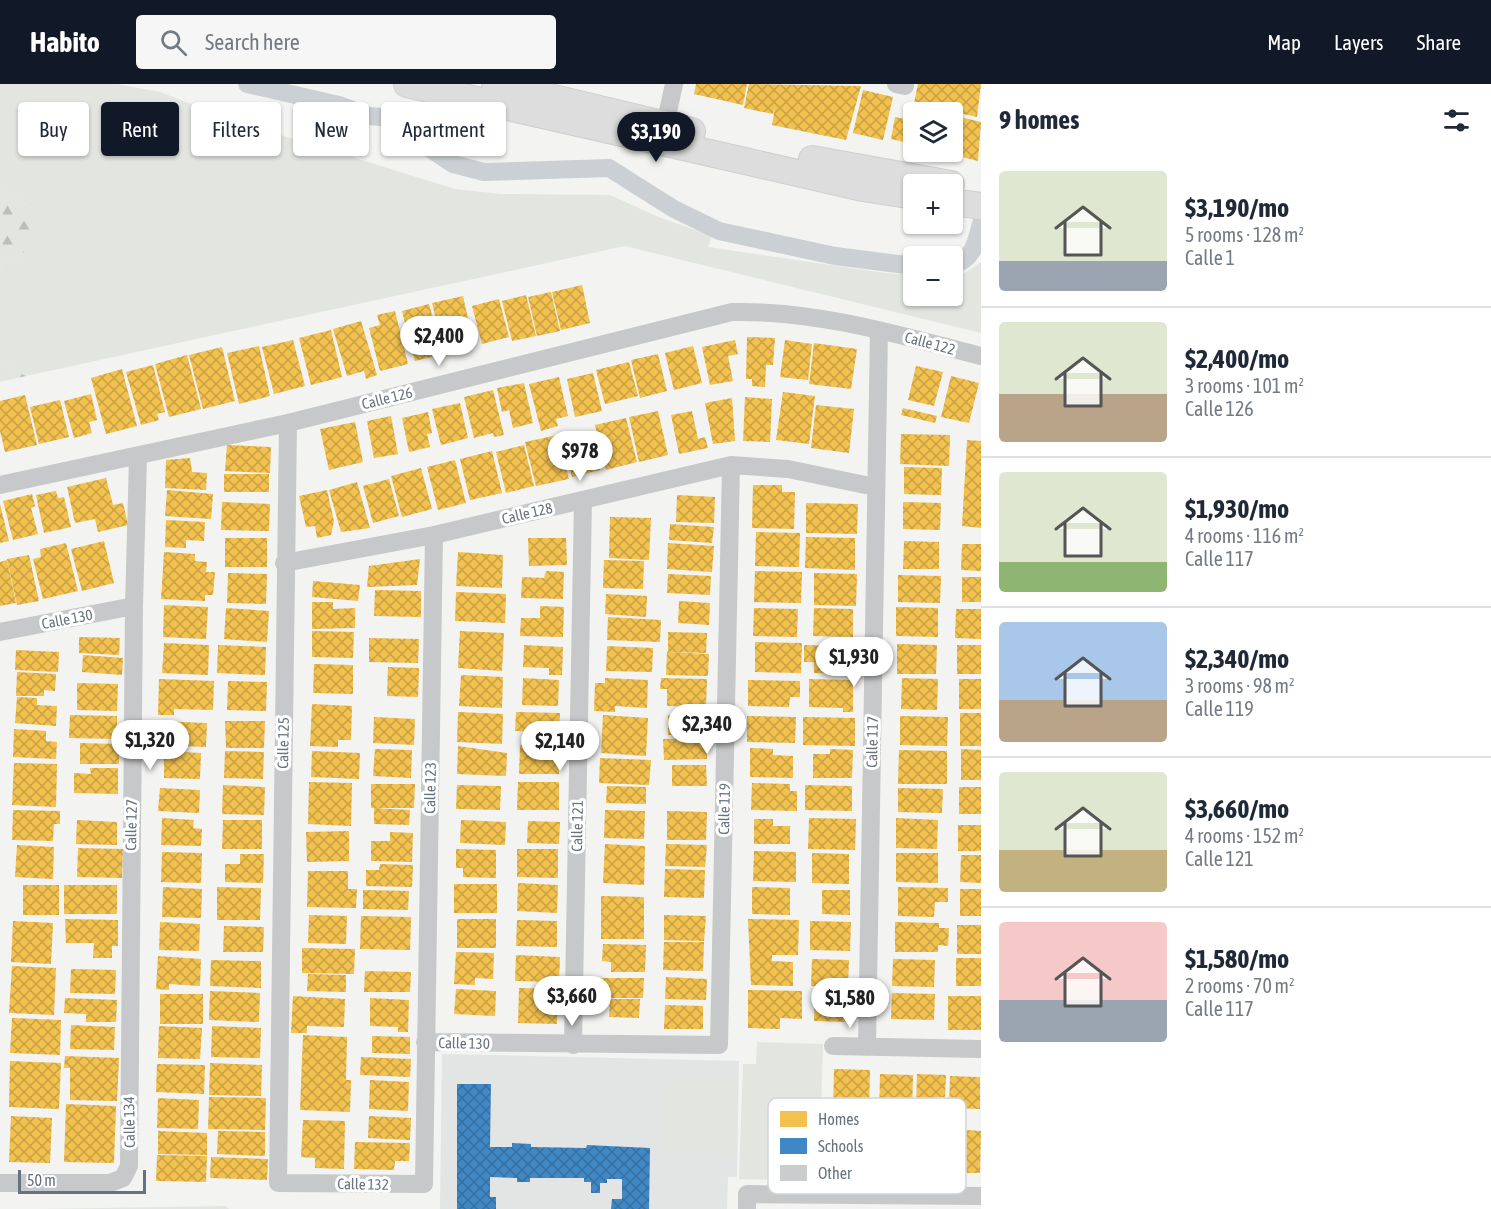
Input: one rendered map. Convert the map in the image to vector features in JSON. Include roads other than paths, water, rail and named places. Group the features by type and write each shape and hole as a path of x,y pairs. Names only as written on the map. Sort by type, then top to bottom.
{"street":[{"path":"407,84 820,161 964,194"},
{"path":"495,84 863,188 903,194"},
{"path":"663,133 674,84"},
{"name":"Calle 126","path":"0,485 288,423 732,312 771,311 879,330"},
{"name":"Calle 122","path":"879,330 981,356"},
{"name":"Calle 117","path":"867,1047 879,330"},
{"name":"Calle 125","path":"280,1063 284,563 288,423"},
{"name":"Calle 127","path":"128,1086 138,457"},
{"name":"Calle 128","path":"284,563 434,535 731,465 788,469 875,487"},
{"name":"Calle 119","path":"719,1045 731,465"},
{"name":"Calle 121","path":"573,1045 583,500"},
{"name":"Calle 123","path":"425,1042 434,535"},
{"name":"Calle 130","path":"0,632 134,606"},
{"name":"Calle 130","path":"425,1042 719,1045"},
{"name":"Calle 132","path":"280,1063 278,1183 424,1184 425,1042"},
{"path":"833,1046 981,1049"},
{"name":"Calle 134","path":"0,1182 110,1183 123,1178 129,1166 128,1086"},
{"path":"747,1201 981,1196"}],"waterway":[{"path":"247,84 339,105 369,116 392,118 409,129 420,142 453,164 484,172 609,168 674,209 719,231 835,256 903,265"},
{"path":"963,260 975,244 981,224"}]}
